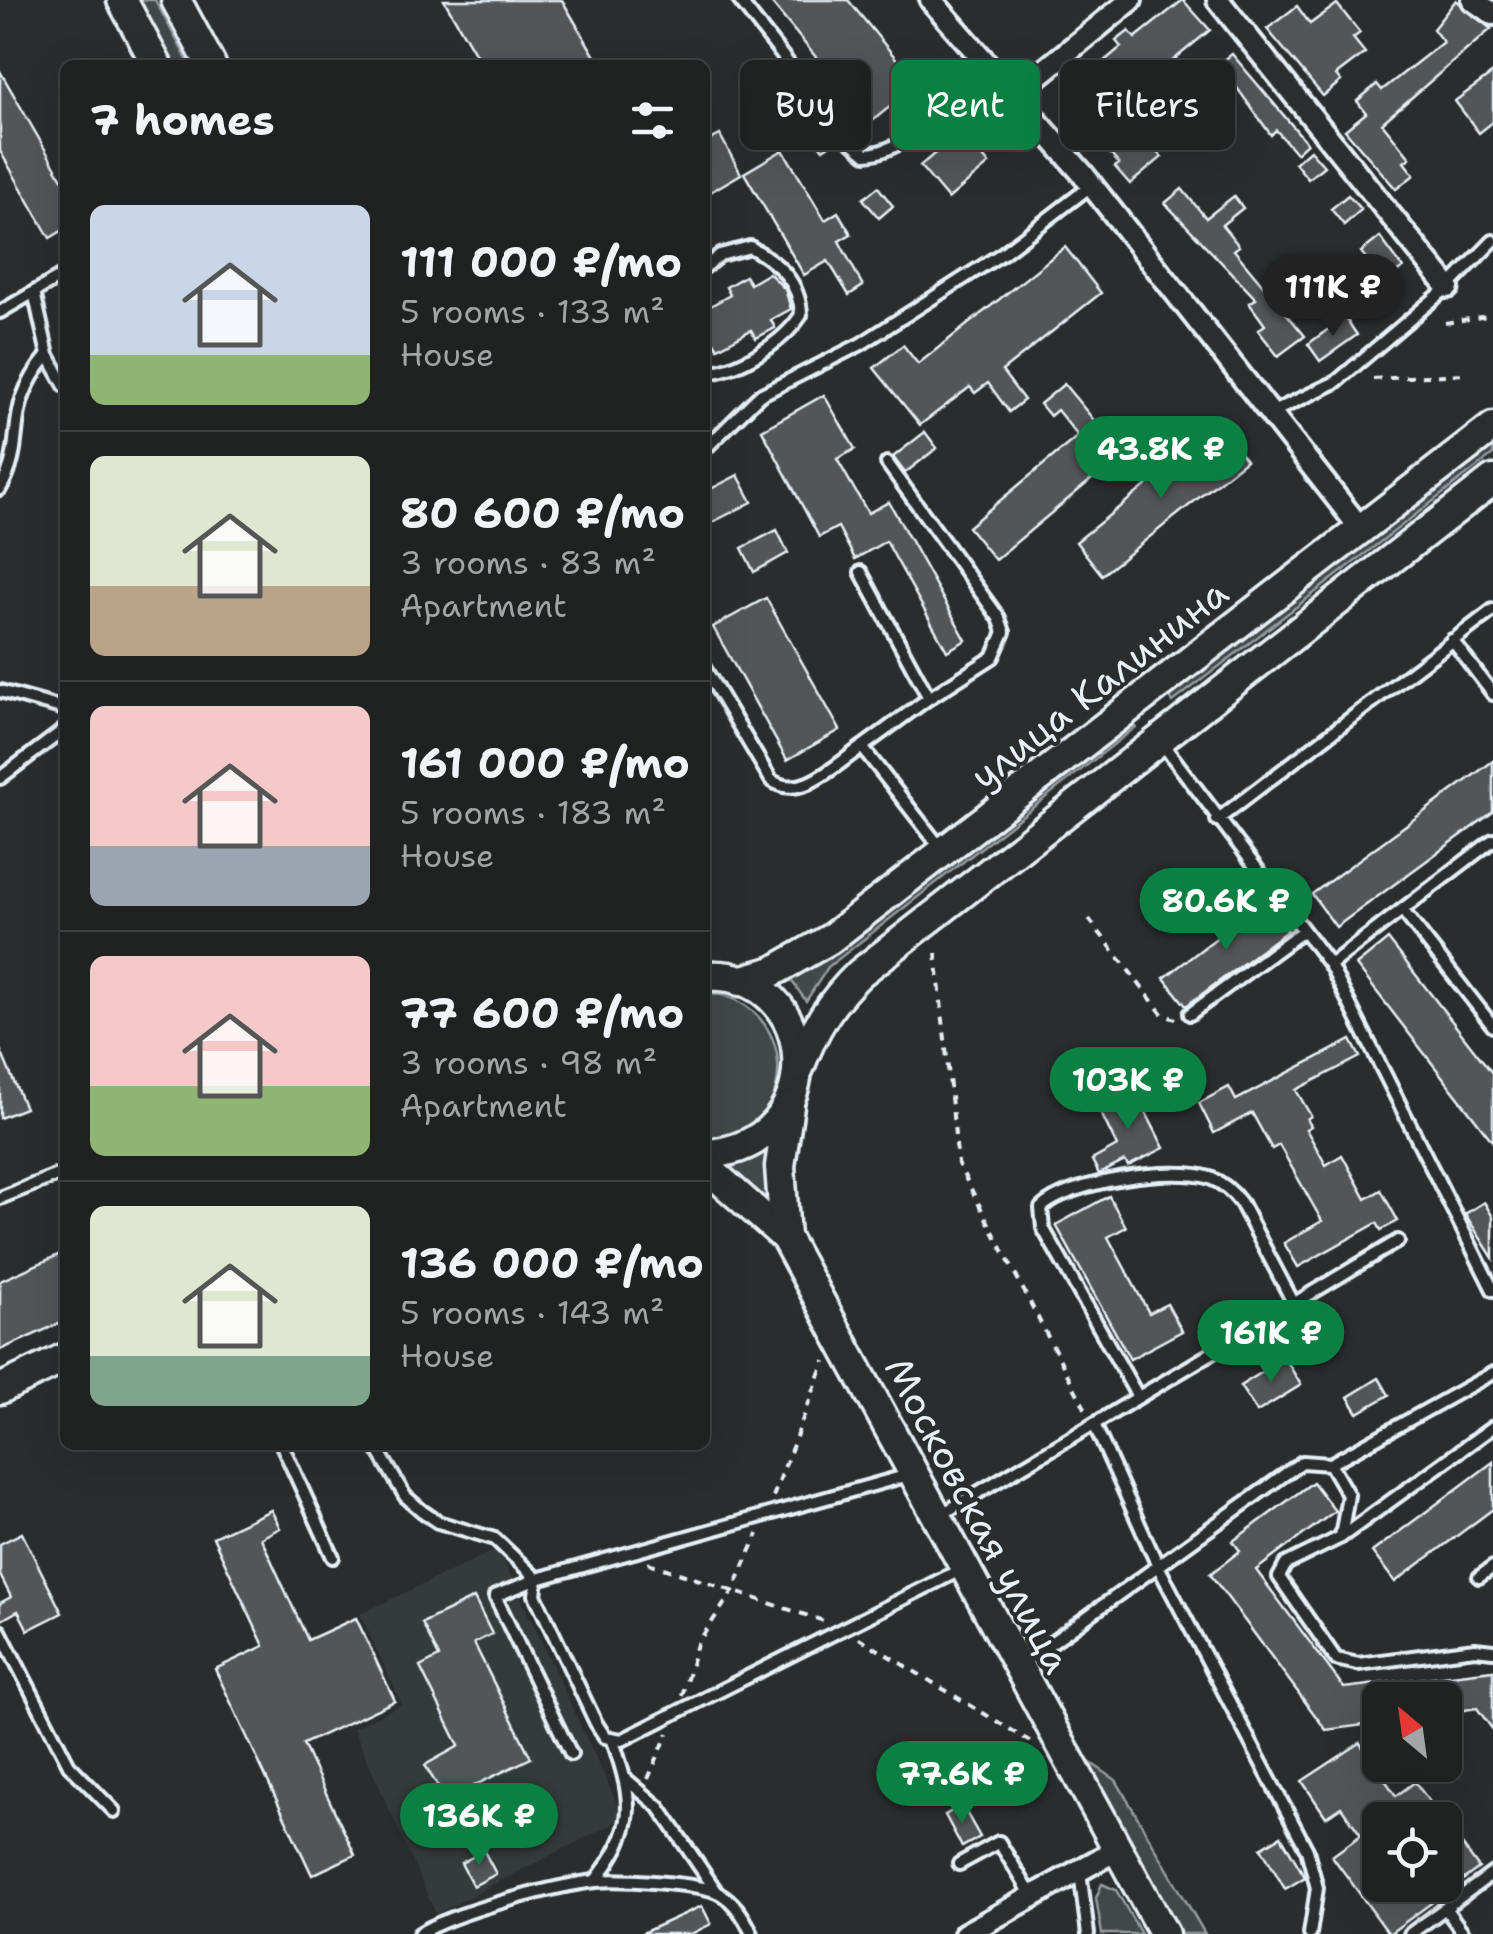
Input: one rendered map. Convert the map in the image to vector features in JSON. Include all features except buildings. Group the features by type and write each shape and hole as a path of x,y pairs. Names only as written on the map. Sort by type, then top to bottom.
{"main road":[{"path":"122,0 154,60"},
{"path":"176,0 208,60"},
{"name":"улица Калинина","path":"726,978 774,970 830,939 1493,427"},
{"path":"799,1068 814,1028 832,1000 860,973 1493,480"},
{"path":"1132,705 1158,738"},
{"path":"726,978 771,1000 786,1019 796,1042 799,1068"},
{"name":"Московская улица","path":"786,1237 780,1166 799,1068"},
{"path":"710,1153 746,1147 778,1122 790,1104"},
{"name":"Московская улица","path":"710,1170 786,1237 1164,1934"},
{"path":"0,1389 60,1360"}],"street":[{"path":"931,0 981,60"},
{"path":"1040,74 1131,0"},
{"path":"1218,0 1448,288"},
{"path":"1473,0 1493,14"},
{"path":"1040,126 1092,185 1273,412 1360,530"},
{"path":"966,1934 1118,1849"}],"lane":[{"path":"739,0 846,137 866,154 891,149"},
{"path":"710,444 760,394 861,344 1003,253 1092,185"},
{"path":"1273,412 1336,382 1448,288 1493,241"},
{"path":"710,263 720,254 750,247 772,259 796,288 801,315 778,340 722,372 710,373"},
{"path":"0,312 60,277"},
{"path":"34,292 48,355 60,377"},
{"path":"6,404 16,376 48,355"},
{"path":"0,424 7,461 0,489"},
{"path":"710,677 771,780 780,787 802,787 993,657 1004,632 999,618 887,463"},
{"path":"861,572 929,698"},
{"path":"1217,820 1493,610"},
{"path":"1452,640 1493,694"},
{"path":"0,691 60,708"},
{"path":"0,778 60,733"},
{"path":"1158,738 1330,965 1493,1290"},
{"path":"862,747 944,851"},
{"path":"1330,965 1493,840"},
{"path":"1403,911 1493,1026"},
{"path":"1190,1014 1304,931"},
{"path":"0,1198 60,1174"},
{"path":"1138,1397 1044,1228 1041,1208 1048,1201 1072,1187 1102,1181 1209,1178 1241,1203 1294,1304"},
{"path":"937,1517 1398,1241"},
{"path":"1018,1667 1302,1462 1330,1464 1493,1373"},
{"path":"1094,1424 1158,1566 1307,1850 1317,1888 1310,1934"},
{"path":"1493,1427 1340,1538 1286,1564 1280,1577 1336,1659 1358,1664 1475,1649 1493,1651"},
{"path":"284,1450 333,1558"},
{"path":"379,1450 405,1496 422,1511 438,1522 496,1539 537,1579 536,1595 543,1611 596,1723 614,1741 626,1778 629,1821 619,1850 595,1881"},
{"path":"1330,1464 1350,1504 1340,1538"},
{"path":"571,1754 495,1596 620,1554 913,1474"},
{"path":"1479,1577 1493,1566"},
{"path":"614,1741 964,1568"},
{"path":"0,1631 69,1764 114,1810"},
{"path":"626,1778 659,1807 717,1892 744,1916 752,1934"},
{"path":"959,1864 1000,1842 1033,1897"},
{"path":"1080,1872 1088,1934"},
{"path":"1410,1934 1493,1872"},
{"path":"419,1934 452,1919 595,1881 646,1882 717,1892"},
{"path":"1445,1908 1464,1934"}],"path":[{"path":"1445,323 1493,315"},
{"path":"1373,380 1464,374"},
{"path":"1089,919 1163,1015 1179,1019 1190,1014"},
{"path":"936,953 958,1164 1094,1424"},
{"path":"642,1792 676,1712 697,1644 733,1591 836,1332"},
{"path":"620,1554 844,1628 996,1723 1070,1762"}],"shaded area":[{"path":"139,0 155,0 187,60 171,60"},
{"path":"1493,437 1493,455 1173,702 1165,690"},
{"path":"1130,718 1136,727 828,967 806,1001 784,970"},
{"path":"710,993 738,1001 761,1020 774,1044 778,1071 773,1098 759,1120 736,1135 710,1139"},
{"path":"768,1145 774,1210 727,1163"},
{"path":"498,1549 624,1818 436,1914 353,1728 402,1704 360,1614"},
{"path":"1082,1757 1116,1780 1205,1934 1179,1934"},
{"path":"1102,1884 1116,1890 1141,1934 1102,1934 1096,1898"}]}
